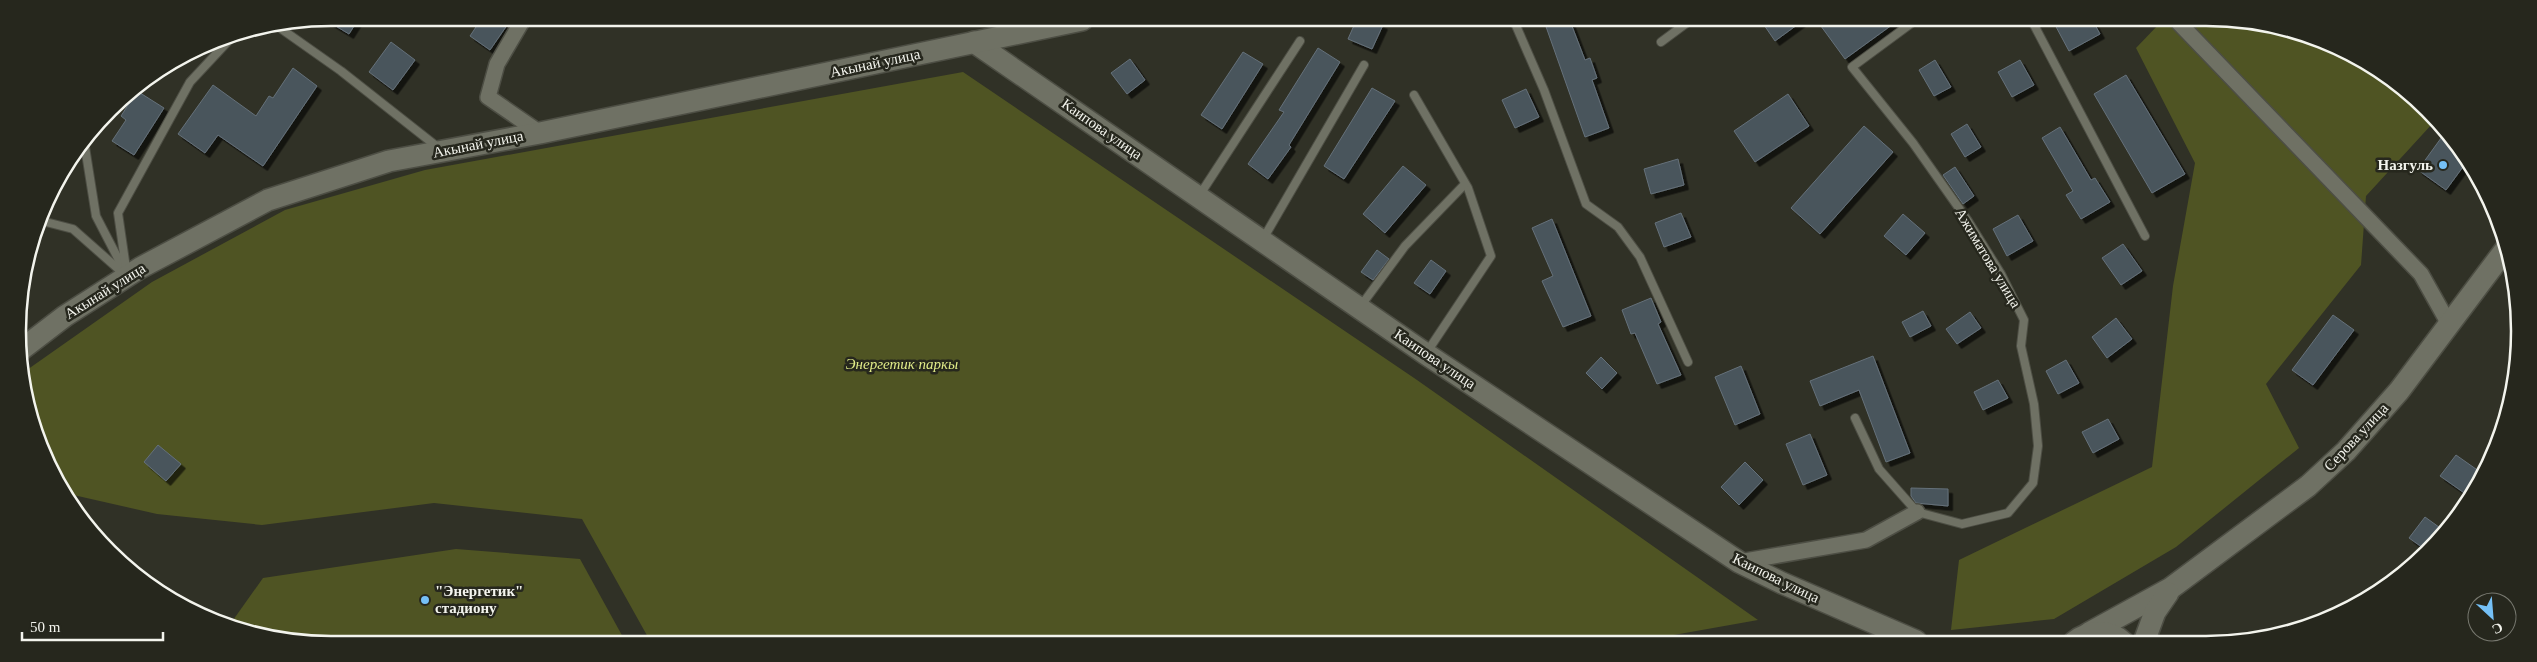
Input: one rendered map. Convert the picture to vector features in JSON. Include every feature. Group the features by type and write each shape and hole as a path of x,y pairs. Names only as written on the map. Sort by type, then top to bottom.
{"main road":[{"name":"Акынай улица","path":"27,345 65,316 140,268 268,200 389,162 540,133 1048,26"},
{"name":"Каипова улица","path":"974,42 1426,354 1740,562 1782,583 1904,636"},
{"name":"Серова улица","path":"2083,636 2171,588 2308,486 2346,452 2399,391 2501,256"},
{"name":"Серова улица","path":"2146,636 2155,612 2171,588"},
{"path":"2089,636 2104,632 2115,636"}],"street":[{"path":"519,26 497,64 488,97 540,133"},
{"path":"2182,26 2421,274 2450,324"},
{"path":"1740,562 1866,540 1917,512"}],"lane":[{"path":"1516,26 1544,90 1586,204 1618,227 1640,257 1688,362"},
{"path":"1661,42 1683,26"},
{"name":"Ажиматова улица","path":"1908,26 1852,67 1912,143 1968,221 2000,274 2024,320 2021,346 2034,404 2038,446 2033,483 2008,513 1962,524 1917,512"},
{"path":"2035,26 2145,236"},
{"path":"283,30 341,71 443,151"},
{"path":"1199,196 1300,42"},
{"path":"127,277 118,213 190,82 224,45"},
{"path":"1262,240 1364,65"},
{"path":"1414,95 1465,184 1491,256 1426,354"},
{"path":"86,150 96,216 127,277"},
{"path":"1360,308 1405,246 1465,184"},
{"path":"46,222 73,229 127,277"},
{"path":"1855,418 1878,469 1917,512"}],"green space":[{"path":"2157,26 2206,26 2246,29 2304,42 2323,49 2358,67 2392,89 2431,126 2366,196 2361,265 2266,384 2299,448 2176,547 2054,619 1951,630 1959,560 2152,467 2173,286 2195,163 2136,48"},
{"name":"Энергетик паркы","path":"963,72 1417,380 1758,620 1668,636 647,636 582,519 434,503 262,525 157,514 75,495 49,448 42,429 29,369 152,282 285,210 425,170"},
{"name":"\"Энергетик\" стадиону","path":"456,549 580,559 622,636 331,636 272,630 233,620 263,578"}],"building":[{"path":"336,26 354,26 349,34"},
{"path":"477,26 506,26 490,50 470,36"},
{"path":"1354,26 1383,26 1372,49 1348,39"},
{"path":"1546,26 1572,26 1585,60 1590,58 1597,78 1592,80 1609,128 1585,137"},
{"path":"1765,26 1796,26 1775,41"},
{"path":"1821,26 1890,26 1845,59"},
{"path":"2056,26 2096,26 2100,34 2069,51"},
{"path":"391,42 415,60 393,90 369,72"},
{"path":"1318,48 1340,62 1289,145 1291,147 1268,179 1248,164 1284,112 1279,110"},
{"path":"1243,52 1263,64 1222,129 1201,115"},
{"path":"1130,59 1145,80 1127,94 1111,73"},
{"path":"1935,60 1951,87 1934,96 1919,70"},
{"path":"2020,60 2034,85 2012,97 1998,72"},
{"path":"293,68 317,86 263,166 218,135 205,153 178,134 213,85 256,116 269,96 273,98"},
{"path":"2126,75 2185,174 2152,193 2094,94"},
{"path":"1372,88 1395,101 1344,179 1324,166"},
{"path":"1526,89 1539,117 1515,128 1502,100"},
{"path":"140,93 164,108 134,155 112,141 126,120 121,116 130,102"},
{"path":"1788,94 1809,126 1755,162 1734,131"},
{"path":"1967,124 1981,147 1965,157 1951,134"},
{"path":"1864,126 1893,152 1820,234 1791,208"},
{"path":"2060,127 2091,180 2095,178 2110,202 2081,219 2066,195 2073,191 2042,138"},
{"name":"Назгуль","path":"2441,137 2463,167 2446,190 2418,170"},
{"path":"1678,159 1684,185 1651,194 1644,169"},
{"path":"1403,166 1426,185 1385,233 1363,214"},
{"path":"1955,167 1974,196 1963,204 1943,175"},
{"path":"1681,213 1691,237 1664,247 1655,223"},
{"path":"1903,214 1925,233 1906,255 1884,236"},
{"path":"2018,215 2033,241 2007,256 1993,229"},
{"path":"1552,219 1591,316 1563,327 1542,281 1553,276 1532,228"},
{"path":"2123,244 2142,271 2121,285 2102,258"},
{"path":"1377,250 1389,259 1373,280 1361,272"},
{"path":"1431,260 1446,271 1430,294 1414,283"},
{"path":"1651,298 1661,322 1658,324 1681,375 1657,384 1635,333 1631,334 1622,310"},
{"path":"1923,311 1931,326 1910,337 1902,322"},
{"path":"1970,312 1981,328 1957,344 1946,329"},
{"path":"2333,315 2354,330 2313,385 2292,370"},
{"path":"2116,318 2132,339 2107,358 2092,337"},
{"path":"1873,356 1910,453 1886,462 1859,390 1820,406 1810,381"},
{"path":"1601,357 1617,373 1602,389 1586,373"},
{"path":"2066,360 2079,383 2058,394 2046,371"},
{"path":"1741,366 1760,414 1735,425 1715,377"},
{"path":"1998,380 2008,398 1983,410 1974,392"},
{"path":"2108,419 2119,439 2093,453 2082,432"},
{"path":"1810,434 1827,475 1803,485 1786,444"},
{"path":"158,445 181,464 166,481 144,462"},
{"path":"2456,455 2477,470 2464,493 2440,476"},
{"path":"1745,462 1763,480 1739,505 1721,487"},
{"path":"1911,488 1948,489 1948,506 1916,503 1911,496"},
{"path":"2425,517 2439,527 2421,546 2409,538"}],"place":[{"name":"Назгуль","path":"2443,165"},
{"name":"\"Энергетик\" стадиону","path":"425,600"}]}
